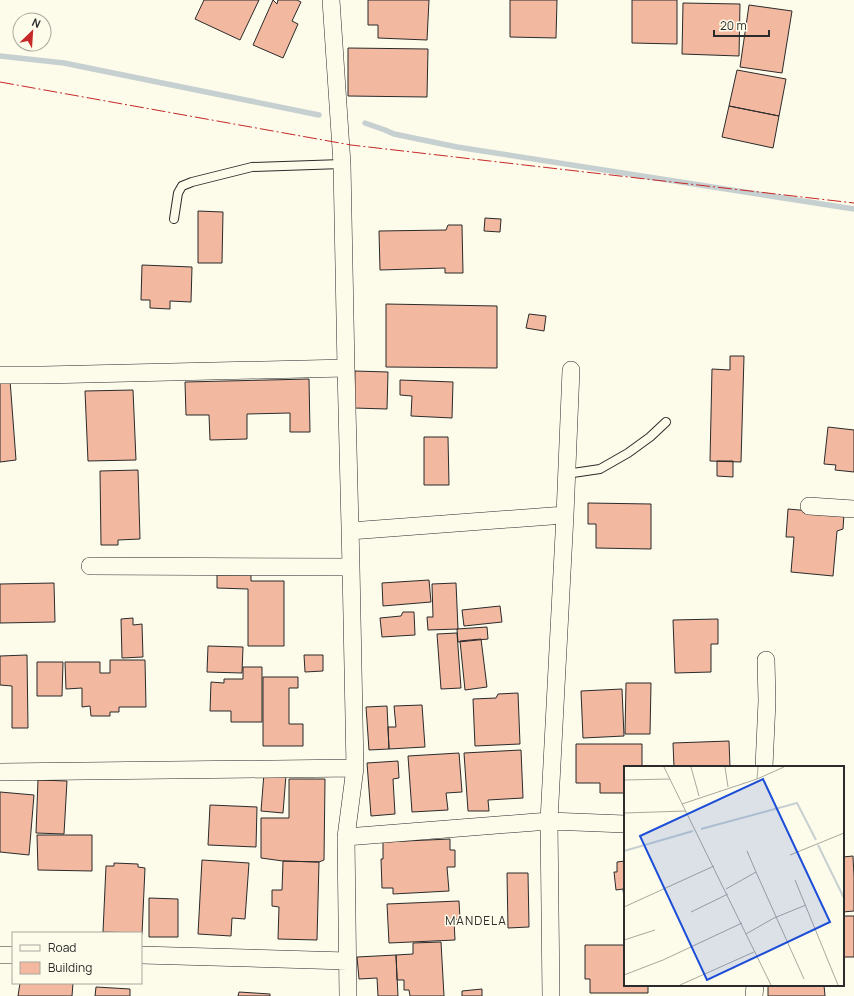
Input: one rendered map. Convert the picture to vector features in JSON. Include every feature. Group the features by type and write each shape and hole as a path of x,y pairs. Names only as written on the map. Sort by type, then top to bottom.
{"street":[{"path":"331,0 342,164 355,768 346,837 348,996"},
{"path":"0,375 346,368"},
{"path":"550,996 548,821 565,515 571,370"},
{"path":"809,506 854,509"},
{"path":"350,531 565,515"},
{"path":"90,566 351,566"},
{"path":"764,766 767,701 766,660"},
{"path":"0,772 355,768"},
{"path":"346,837 548,821 624,824"},
{"path":"0,955 12,955"},
{"path":"142,955 347,961"},
{"path":"754,996 755,986"}],"lane":[{"path":"174,219 178,193 182,186 192,182 252,167 342,164"},
{"path":"566,474 600,469 628,453 650,437 666,422"}],"building":[{"path":"204,0 259,0 240,40 195,19"},
{"path":"273,0 277,4 278,0 297,0 301,2 292,21 298,24 283,58 253,45"},
{"path":"368,0 429,0 427,40 378,38 378,25 368,25"},
{"path":"510,0 557,0 556,38 510,37"},
{"path":"632,0 677,0 677,44 632,43"},
{"path":"683,3 740,4 739,56 682,54"},
{"path":"749,5 792,11 782,73 740,67"},
{"path":"348,48 428,49 427,97 348,96"},
{"path":"737,70 786,79 779,116 729,106"},
{"path":"729,106 779,116 773,148 722,137"},
{"path":"198,211 223,212 222,263 198,263"},
{"path":"485,218 501,219 500,232 484,231"},
{"path":"448,225 462,225 463,273 445,273 445,268 380,270 379,231 446,230"},
{"path":"142,265 192,267 191,302 170,301 170,309 150,308 150,300 141,300"},
{"path":"386,304 497,306 497,368 386,367"},
{"path":"529,314 546,316 544,331 526,328"},
{"path":"730,356 744,356 741,462 710,461 712,369 730,370"},
{"path":"355,371 388,372 387,409 354,408"},
{"path":"309,379 310,432 290,432 290,413 247,414 247,439 210,440 209,415 186,415 185,382"},
{"path":"10,380 16,460 0,462 0,381"},
{"path":"400,380 453,382 452,418 411,416 412,396 400,395"},
{"path":"133,390 136,460 88,461 85,391"},
{"path":"828,427 854,430 854,472 835,470 836,465 824,464"},
{"path":"424,437 448,437 449,485 424,485"},
{"path":"717,461 733,461 733,477 717,476"},
{"path":"138,470 140,539 118,540 118,545 101,545 100,471"},
{"path":"588,503 651,504 651,549 596,548 596,524 588,524"},
{"path":"788,509 844,514 843,529 837,531 833,576 791,572 794,537 786,537"},
{"path":"217,575 251,575 251,581 284,581 284,646 248,646 248,589 217,588"},
{"path":"429,580 431,602 383,606 382,583"},
{"path":"54,583 55,622 0,623 0,584"},
{"path":"456,583 458,629 428,630 427,617 433,617 432,584"},
{"path":"500,606 502,622 464,626 462,610"},
{"path":"403,612 414,612 415,635 382,637 380,618 401,616"},
{"path":"133,618 133,625 142,624 143,657 122,658 121,619"},
{"path":"718,619 718,644 711,644 711,672 675,673 673,620"},
{"path":"487,627 488,639 458,642 457,629"},
{"path":"457,633 461,688 441,689 437,634"},
{"path":"481,639 487,687 465,690 460,641"},
{"path":"208,646 243,647 242,673 207,672"},
{"path":"27,655 28,728 12,728 12,686 0,685 0,656"},
{"path":"304,655 323,655 323,671 305,672"},
{"path":"110,660 145,660 146,707 119,707 119,712 110,712 110,716 91,716 90,706 82,707 82,688 66,689 65,662 100,662 100,673 110,673"},
{"path":"37,662 63,662 62,696 37,696"},
{"path":"243,667 262,667 262,722 231,722 231,711 210,711 211,682 224,683 224,679 243,679"},
{"path":"263,677 298,677 298,688 289,688 289,724 303,724 303,746 263,746"},
{"path":"626,683 651,683 650,734 625,734"},
{"path":"622,689 624,736 583,738 581,691"},
{"path":"518,693 520,744 475,746 473,699 496,698 498,694"},
{"path":"422,705 425,747 389,749 388,727 396,727 394,706"},
{"path":"387,706 389,749 369,750 366,707"},
{"path":"729,741 730,766 674,766 673,743"},
{"path":"576,744 642,744 642,766 624,766 624,793 600,793 600,783 576,783"},
{"path":"521,750 523,798 488,800 489,811 468,811 464,753"},
{"path":"459,753 462,792 446,793 448,810 412,812 408,756"},
{"path":"398,761 399,778 393,779 395,814 371,816 367,763"},
{"path":"264,773 286,775 283,813 261,811"},
{"path":"289,779 325,779 324,860 319,862 283,861 261,858 261,818 289,818"},
{"path":"38,780 67,781 64,834 36,833"},
{"path":"0,792 34,795 29,855 0,852"},
{"path":"210,805 257,807 256,847 208,845"},
{"path":"37,835 92,835 92,871 38,870"},
{"path":"450,839 450,850 455,850 455,867 447,867 449,891 393,894 393,888 382,888 381,859 383,859 383,842"},
{"path":"853,856 854,911 844,912 844,857"},
{"path":"202,860 249,863 245,919 232,918 231,936 198,934"},
{"path":"283,861 319,862 317,940 278,939 279,907 272,906 272,890 282,890"},
{"path":"624,861 624,898 623,889 616,890 614,872 617,872 617,862"},
{"path":"114,863 138,864 138,867 145,868 142,934 142,932 103,932 106,866 114,866"},
{"path":"507,873 528,873 529,927 508,928"},
{"path":"149,898 178,899 178,937 149,937"},
{"path":"459,901 460,919 454,920 455,940 389,943 387,904"},
{"path":"844,916 854,916 854,957 844,957"},
{"path":"441,942 444,996 410,996 409,990 404,990 404,980 397,980 396,955 413,954 413,943"},
{"path":"585,945 624,945 624,986 648,986 648,993 590,993 590,979 585,979"},
{"path":"396,955 398,996 378,996 377,978 359,979 357,957"},
{"path":"20,984 73,984 72,996 18,996"},
{"path":"768,986 824,986 825,996 768,996"},
{"path":"96,987 130,989 130,996 95,996"},
{"path":"482,989 482,996 462,996 462,991"},
{"path":"239,992 270,994 270,996 238,996"}],"waterway":[{"path":"0,56 64,63 319,115"},
{"path":"365,123 394,134 457,147 854,209"}],"power":[{"path":"0,82 351,145 854,203"}],"district":[{"name":"MANDELA","path":"476,921"}]}
